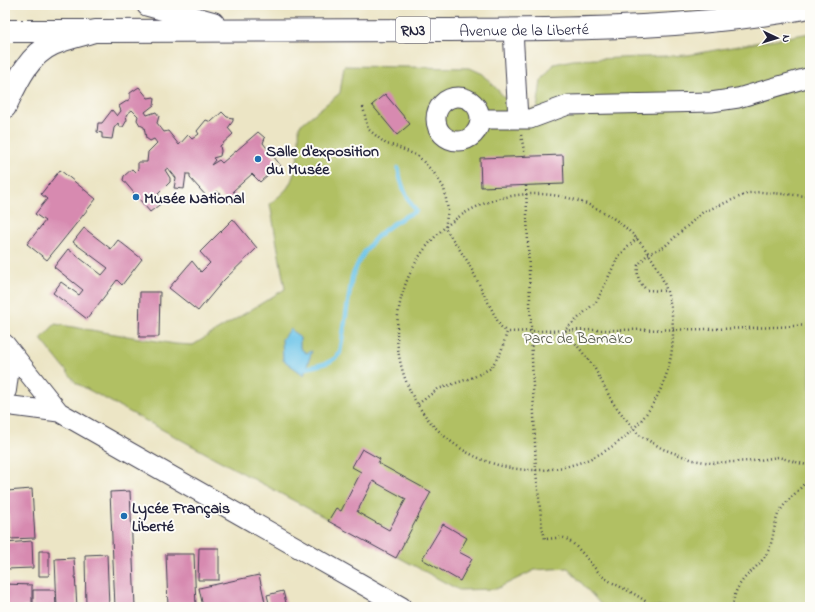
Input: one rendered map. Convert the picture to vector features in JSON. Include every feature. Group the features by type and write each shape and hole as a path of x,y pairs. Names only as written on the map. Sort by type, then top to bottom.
{"main road":[{"path":"148,5 237,30"},
{"name":"Avenue de la Liberté","path":"237,30 513,30 665,24 771,14 810,7"},
{"path":"5,31 237,30"},
{"path":"5,107 17,83 34,57 52,44 95,31"},
{"path":"5,348 8,367 5,390"}],"street":[{"path":"513,30 518,119"},
{"path":"480,119 530,119 568,105 711,102 752,94 810,77"},
{"path":"5,344 59,412 402,607"},
{"path":"5,405 59,412"}],"path":[{"path":"363,106 368,129 386,144 395,146 418,156 444,188 448,210 445,228 468,262 500,326 507,332 673,329 747,330 810,325"},
{"path":"518,119 526,156"},
{"path":"526,186 536,472 542,526 545,539 563,538 572,543 602,575 618,587 643,600 651,607"},
{"path":"664,291 647,290 640,283 637,277 638,265 648,254 664,247 703,212 748,193 761,192 806,196 810,195"},
{"path":"527,193 576,199 612,216 637,238 653,260 673,318 670,364 659,394 642,420 617,444 589,460 562,468 536,472 511,470 479,460 452,442 429,420 418,404 405,376 398,327 401,302 416,264 439,232 445,228 470,210 504,196 527,193"},
{"path":"565,330 597,301 618,257 637,238"},
{"path":"565,330 594,367 613,403 633,428 639,435 663,449 693,460 711,463 739,462 778,456 810,466"},
{"path":"418,404 438,389 474,377 491,368 501,352 507,332"},
{"path":"733,607 733,597 740,582 754,570 768,550 779,512 810,476"}],"green space":[{"name":"Parc de Bamako","path":"810,33 810,607 603,607 568,568 535,570 496,589 459,590 76,383 41,339 55,324 175,344 193,345 285,289 270,204 288,187 294,173 298,157 299,126 340,93 344,66 470,68 483,74 516,110 537,109 541,81 554,64 573,60 688,55"}],"water":[{"path":"291,329 300,338 300,348 306,353 312,351 304,375 283,360 282,339"}],"building":[{"path":"139,87 148,98 154,97 155,99 154,105 145,112 147,115 156,112 159,116 157,123 164,132 168,131 179,145 188,135 192,139 199,134 197,131 206,120 211,122 222,112 227,117 233,118 233,121 228,128 233,134 220,146 220,156 213,158 215,160 211,165 219,160 222,163 258,132 265,138 263,143 281,166 279,172 270,173 260,182 252,174 233,191 236,195 232,203 227,202 217,191 208,198 190,178 190,174 186,174 184,189 174,188 176,178 168,168 165,170 170,178 170,182 158,194 163,202 150,212 123,180 124,176 132,169 135,172 138,169 138,162 147,162 148,152 157,143 154,139 150,141 146,138 144,127 140,125 137,120 138,116 132,110 126,115 127,120 123,127 120,127 118,123 114,128 112,139 102,138 102,133 97,132 98,123 102,123 112,110 117,116 121,111 119,106 130,99 130,93"},
{"path":"385,94 410,124 397,135 372,105"},
{"path":"563,155 564,184 481,187 480,158"},
{"path":"60,170 96,199 47,260 27,244 45,221 35,214 47,199 41,194"},
{"path":"233,219 257,248 223,281 198,311 169,288 192,261 201,272 210,263 200,252"},
{"path":"84,228 111,249 118,240 142,259 122,285 117,280 87,319 53,293 61,282 79,295 83,290 54,267 68,249 102,275 108,268 73,242"},
{"path":"140,292 160,292 159,337 139,337"},
{"path":"362,449 380,459 378,463 431,492 396,558 328,521 336,508 341,511 361,472 352,467","holes":["373,481 406,499 389,530 357,512"]},
{"path":"32,489 35,538 10,539 7,491"},
{"path":"130,491 135,607 115,607 110,492"},
{"path":"443,524 467,538 459,552 472,559 460,581 422,559"},
{"path":"32,541 33,568 6,569 5,543"},
{"path":"199,548 219,548 219,580 198,580"},
{"path":"39,551 49,551 49,576 39,576"},
{"path":"107,554 109,607 86,607 85,555"},
{"path":"166,554 194,554 196,607 168,607"},
{"path":"74,558 77,607 57,607 55,559"},
{"path":"259,575 266,607 203,607 199,588"},
{"path":"5,584 32,585 32,607 5,607"},
{"path":"33,590 55,590 56,607 33,607"},
{"path":"283,591 287,607 270,607 267,595"}],"waterway":[{"path":"306,368 329,362 340,353 352,277 357,265 363,254 377,237 394,223 416,211 404,191 398,168"}],"place":[{"name":"Salle d'exposition du Musée","path":"258,159"},
{"name":"Musée National","path":"136,197"},
{"name":"Lycée Français Liberté","path":"124,516"}]}
